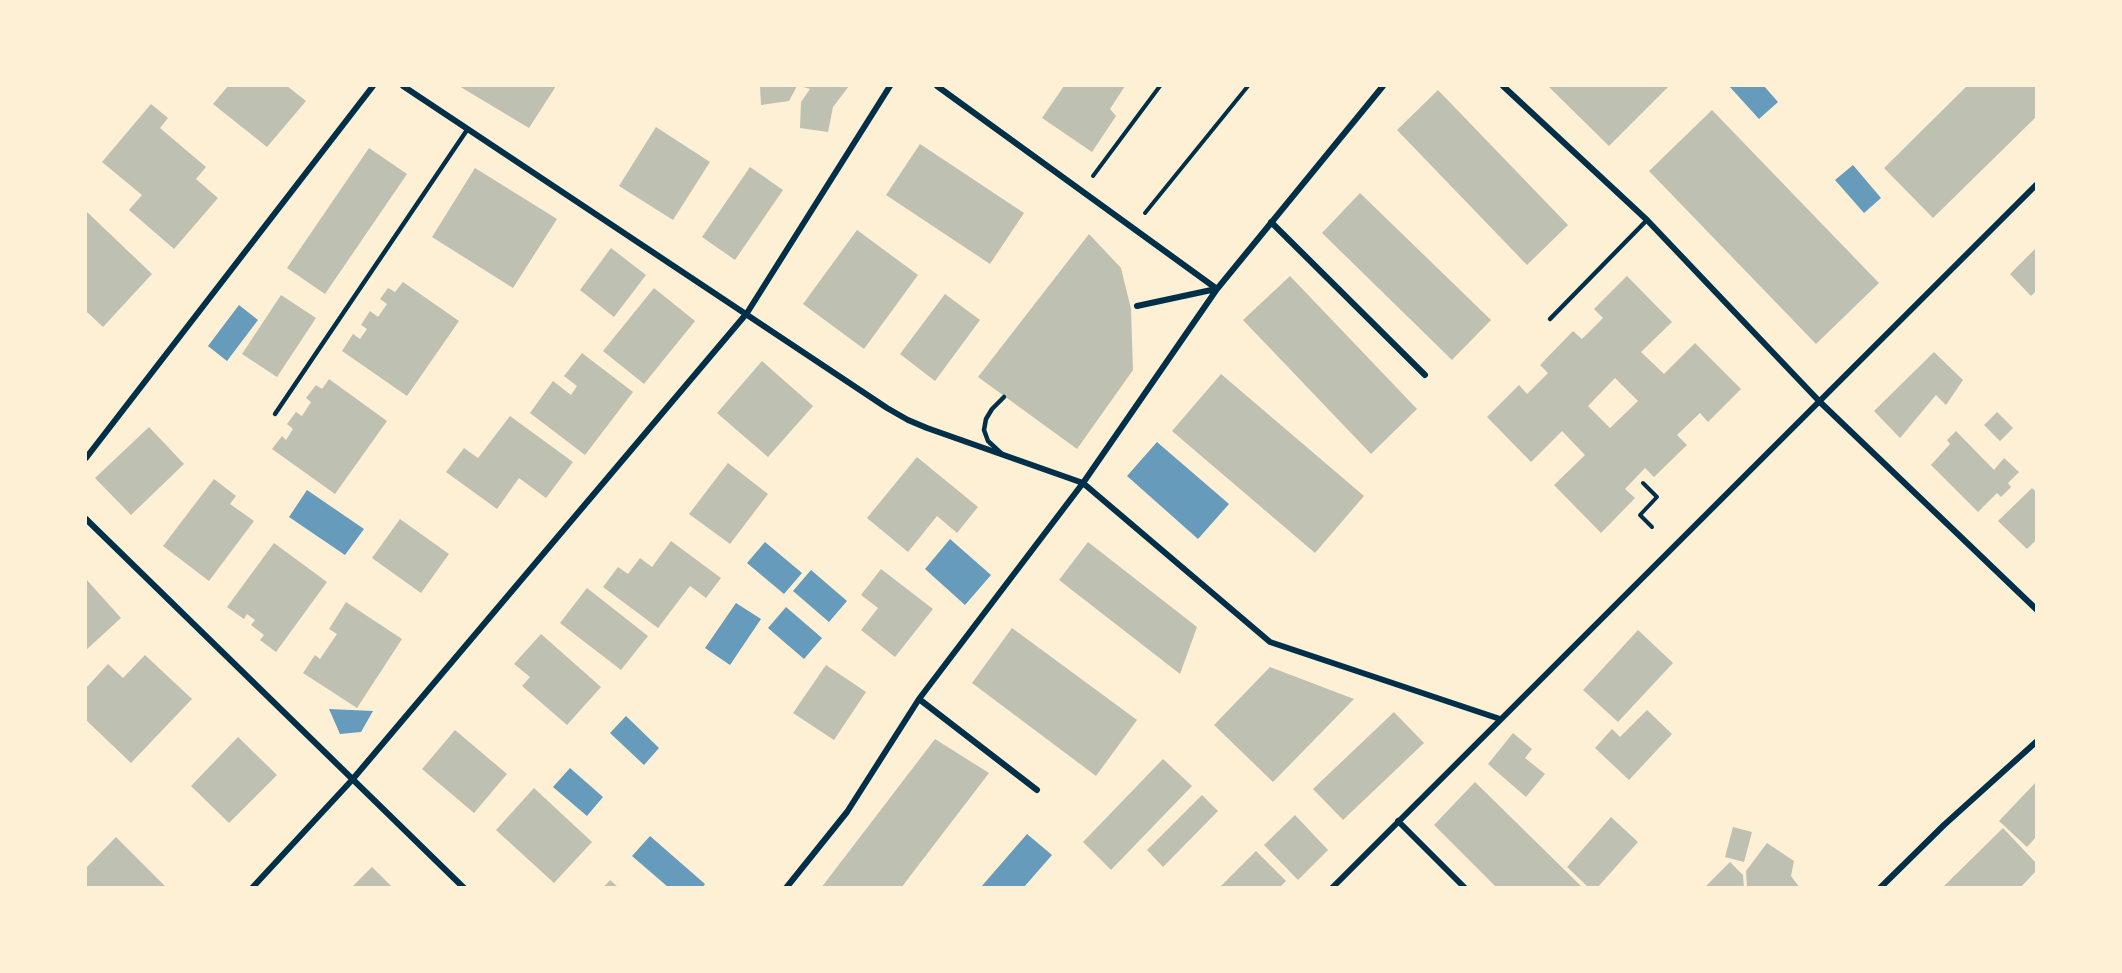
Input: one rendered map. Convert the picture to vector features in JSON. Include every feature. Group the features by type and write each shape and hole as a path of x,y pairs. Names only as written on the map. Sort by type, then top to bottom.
{"street":[{"path":"86,458 373,86"},
{"path":"403,86 887,408 908,420 1083,483 1270,642 1500,719"},
{"path":"252,888 352,780 747,313 891,86"},
{"path":"937,86 1217,288"},
{"path":"786,888 847,812 919,699 1083,483 1217,288 1383,86"},
{"path":"1503,86 1647,220 1820,402 2037,609"},
{"path":"1332,888 2037,185"},
{"path":"1271,222 1425,375"},
{"path":"1137,306 1217,288"},
{"path":"86,519 464,888"},
{"path":"919,699 1037,790"},
{"path":"1880,888 1944,825 2037,742"},
{"path":"1398,821 1465,888"}],"lane":[{"path":"275,414 467,130"},
{"path":"1550,319 1647,220"},
{"path":"1004,397 992,409 986,419 984,430 988,441 1004,455"}],"path":[{"path":"1082,191 1160,86"},
{"path":"1133,228 1248,86"},
{"path":"1643,483 1657,497 1640,515 1652,527"}],"water":[{"path":"1729,86 1764,86 1778,102 1759,119"},
{"path":"1853,165 1881,198 1864,213 1835,180"},
{"path":"239,305 258,320 227,361 208,346"},
{"path":"1157,442 1229,504 1198,539 1127,476"},
{"path":"307,490 364,529 345,555 289,517"},
{"path":"950,539 991,575 965,605 925,569"},
{"path":"765,542 802,573 784,594 747,563"},
{"path":"811,570 847,601 829,622 793,591"},
{"path":"736,603 761,619 730,665 705,648"},
{"path":"786,607 822,638 804,659 768,628"},
{"path":"329,709 373,711 361,732 340,734"},
{"path":"626,716 659,748 644,765 610,733"},
{"path":"570,768 603,797 587,816 553,787"},
{"path":"1027,834 1052,855 1024,887 981,887"},
{"path":"650,836 705,884 703,887 668,887 632,856"}],"building":[{"path":"228,86 287,86 306,101 267,147 213,104"},
{"path":"459,86 556,86 529,128"},
{"path":"760,86 797,86 789,101 761,105"},
{"path":"800,86 849,86 833,107 828,132 800,128 801,102 810,89"},
{"path":"1064,86 1125,86 1110,109 1116,116 1092,152 1042,118"},
{"path":"1548,86 1669,86 1609,146"},
{"path":"1967,86 2036,86 2036,117 1933,218 1884,168"},
{"path":"1438,90 1568,225 1527,265 1397,130"},
{"path":"151,104 168,118 160,128 206,167 196,179 218,198 174,249 129,210 142,195 102,162"},
{"path":"1712,110 1879,283 1816,344 1649,171"},
{"path":"656,127 710,162 673,220 619,186"},
{"path":"920,144 1024,213 990,264 886,195"},
{"path":"369,148 407,174 325,294 287,268"},
{"path":"750,167 783,190 735,260 702,237"},
{"path":"475,168 557,219 513,288 432,237"},
{"path":"1360,193 1491,320 1452,360 1322,233"},
{"path":"86,211 152,274 103,327 86,311"},
{"path":"857,230 918,275 864,349 803,304"},
{"path":"1089,234 1121,268 1131,309 1133,370 1077,449 978,377"},
{"path":"611,248 646,275 614,317 580,290"},
{"path":"2036,248 2036,291 2031,296 2010,274"},
{"path":"1290,276 1417,409 1371,454 1243,320"},
{"path":"1627,276 1672,322 1641,352 1664,374 1695,343 1741,389 1708,422 1700,413 1677,435 1687,445 1654,477 1645,468 1625,489 1635,498 1601,533 1554,485 1585,455 1562,431 1531,462 1487,417 1519,385 1527,394 1548,373 1540,365 1573,331 1582,339 1603,318 1594,309","holes":["1615,378 1638,401 1610,428 1588,406"]},
{"path":"403,282 459,321 407,396 342,351 353,334 360,339 367,329 361,325 370,311 378,317 387,304 380,299 388,288 395,292"},
{"path":"654,288 695,321 644,384 603,351"},
{"path":"945,294 980,320 935,381 900,354"},
{"path":"281,295 316,318 277,377 242,354"},
{"path":"1934,352 1963,380 1946,405 1936,395 1900,438 1874,411"},
{"path":"582,353 633,392 585,455 530,413 553,381 571,395 577,386 564,376"},
{"path":"762,361 813,406 768,457 717,413"},
{"path":"1221,374 1364,496 1315,553 1172,431"},
{"path":"329,379 387,421 335,494 272,449 282,436 286,440 293,429 287,424 296,412 302,416 311,402 306,398 316,385 322,389"},
{"path":"1997,412 2013,428 2000,441 1984,425"},
{"path":"510,416 573,462 546,498 519,478 497,509 446,472 464,448 478,458"},
{"path":"149,427 184,464 131,515 95,478"},
{"path":"1956,431 1994,470 2004,458 2019,472 2008,483 2011,487 2001,497 1997,493 1978,512 1931,465 1950,444 1947,440"},
{"path":"917,457 978,507 957,533 937,516 908,552 867,518"},
{"path":"728,463 768,494 730,544 689,514"},
{"path":"214,479 236,496 230,504 254,521 209,581 163,546"},
{"path":"2032,488 2036,492 2036,540 2027,549 1998,521"},
{"path":"400,519 449,554 421,593 372,558"},
{"path":"671,541 721,578 706,598 690,586 658,628 603,587 618,567 628,574 640,558 652,567"},
{"path":"1088,542 1197,627 1180,674 1059,580"},
{"path":"274,543 327,582 276,652 260,640 264,635 251,625 255,620 247,614 244,619 227,607"},
{"path":"881,569 933,609 895,657 861,630 878,608 861,595"},
{"path":"86,579 121,618 86,650"},
{"path":"587,588 648,636 621,670 560,623"},
{"path":"346,602 402,639 357,708 303,673 315,655 320,659 337,634 329,629"},
{"path":"1012,628 1137,720 1096,776 972,683"},
{"path":"1638,630 1673,663 1618,722 1583,690"},
{"path":"541,634 601,687 567,725 522,686 530,677 514,664"},
{"path":"145,655 192,699 131,763 86,720 86,688 108,664 123,678"},
{"path":"826,665 866,692 834,740 793,713"},
{"path":"1270,667 1354,699 1273,782 1214,725"},
{"path":"1647,710 1672,734 1629,780 1595,748 1612,729 1620,737"},
{"path":"1394,712 1424,743 1343,820 1313,789"},
{"path":"455,730 507,774 474,813 422,769"},
{"path":"1513,733 1532,749 1525,758 1545,774 1526,797 1488,764"},
{"path":"238,737 277,775 229,823 191,786"},
{"path":"935,739 989,773 901,888 821,888"},
{"path":"1163,759 1192,786 1111,870 1083,842"},
{"path":"1475,782 1583,888 1497,888 1434,825"},
{"path":"2036,782 2036,837 2027,847 1999,821"},
{"path":"534,788 592,842 554,883 496,830"},
{"path":"1202,795 1218,811 1163,867 1147,850"},
{"path":"1295,815 1328,850 1298,880 1264,845"},
{"path":"1611,817 1638,842 1597,888 1589,888 1567,867"},
{"path":"1733,827 1752,832 1744,862 1725,857"},
{"path":"2003,828 2036,863 2036,871 2020,888 1942,888"},
{"path":"116,837 167,888 86,888 86,868"},
{"path":"1767,843 1794,861 1791,876 1800,888 1747,888 1746,871"},
{"path":"1256,851 1286,881 1279,888 1219,888"},
{"path":"1730,862 1743,875 1744,888 1704,888"},
{"path":"372,867 393,888 351,888"},
{"path":"610,880 619,888 603,888"}]}
